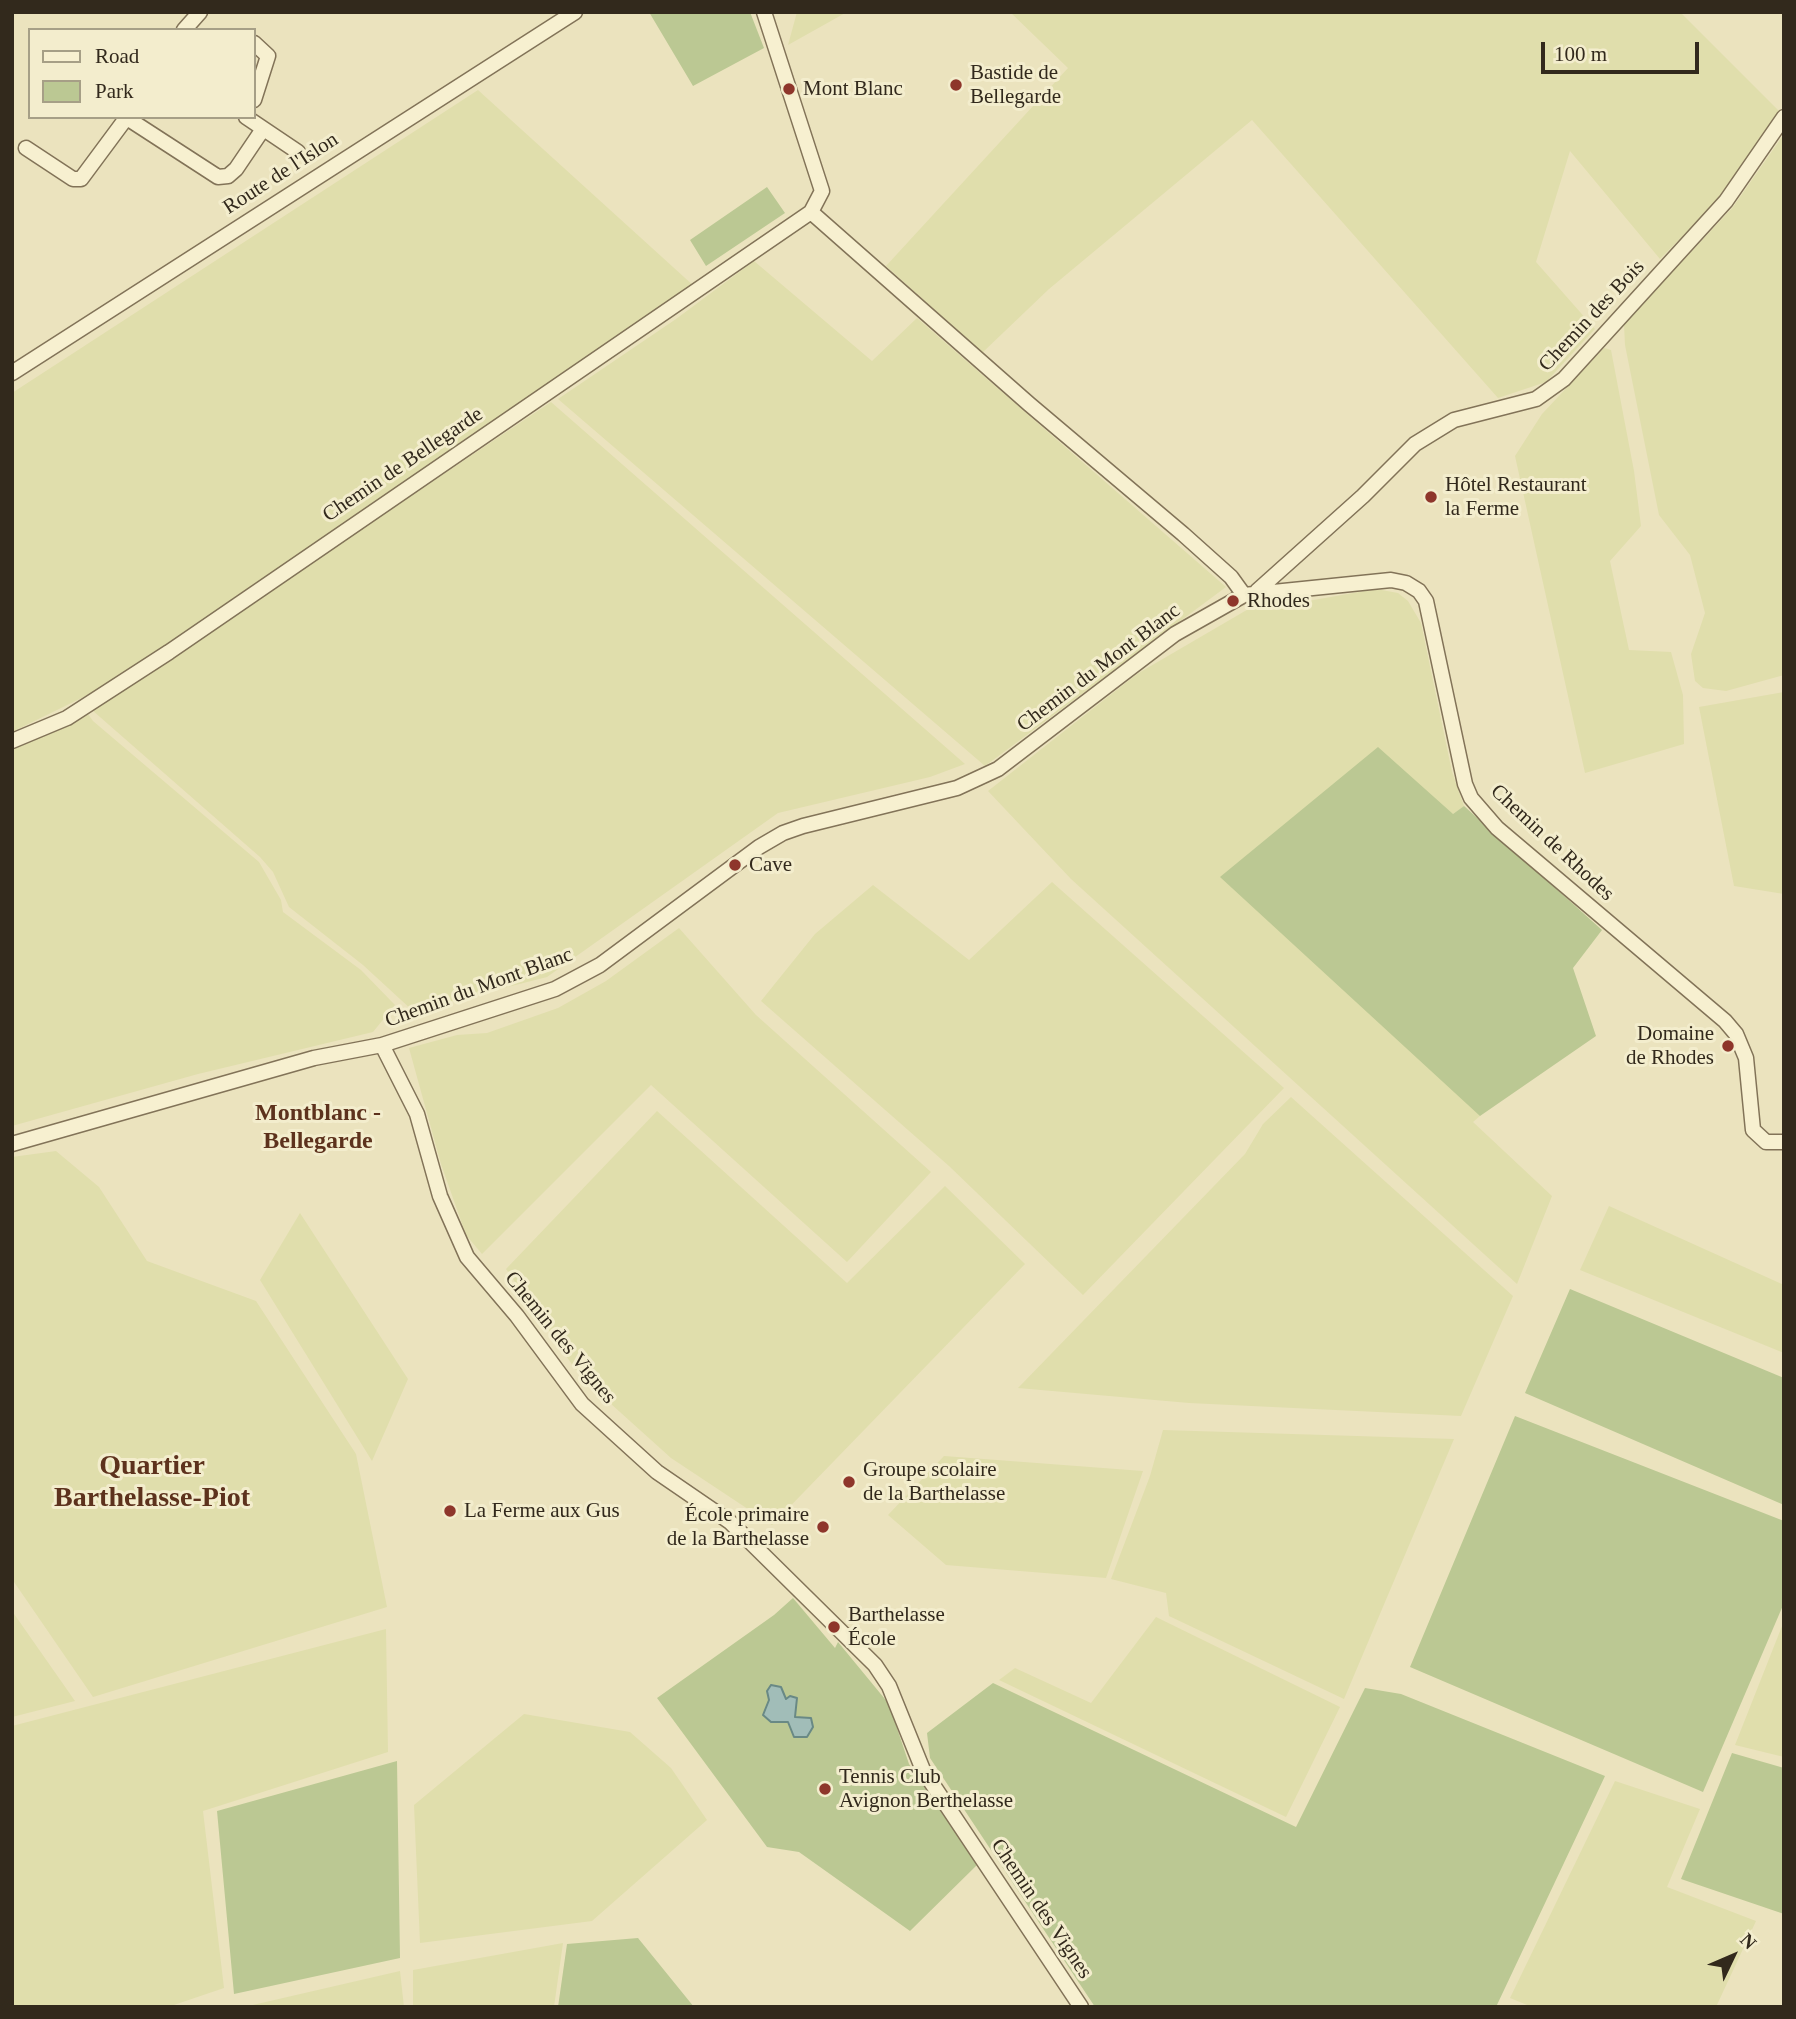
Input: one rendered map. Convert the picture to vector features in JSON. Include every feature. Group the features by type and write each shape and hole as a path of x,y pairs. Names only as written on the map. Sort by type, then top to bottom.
{"street":[{"path":"186,28 200,12"},
{"name":"Route de l'Islon","path":"12,373 575,12"},
{"path":"764,12 822,191 811,212 1029,404 1250,593"},
{"path":"256,45 268,56 256,94"},
{"name":"Chemin des Bois","path":"1250,593 1363,496 1396,459 1415,444 1454,420 1536,399 1564,379 1726,201 1784,117"},
{"path":"26,148 73,179 81,180 126,119"},
{"path":"129,119 218,177 228,176 236,169 263,129"},
{"path":"248,119 298,152"},
{"name":"Chemin de Bellegarde","path":"12,741 66,718 158,660 811,212"},
{"name":"Chemin de Rhodes","path":"1250,593 1391,580 1406,583 1419,591 1426,601 1465,784 1471,798 1497,828 1725,1021 1736,1034 1746,1058 1753,1130 1766,1142 1784,1142"},
{"name":"Chemin du Mont Blanc","path":"382,1045 579,978 783,833 975,781 1020,753 1175,634 1250,593"},
{"path":"12,1144 314,1058 382,1045"},
{"name":"Chemin des Vignes","path":"382,1045 417,1114 440,1196 467,1256 517,1316 582,1404 657,1472 730,1522 875,1665 889,1686 923,1770 1081,2007"}],"shaded area":[{"path":"797,12 847,12 788,45"},
{"path":"1010,12 1680,12 1779,111 1724,194 1660,259 1570,151 1536,262 1595,329 1546,382 1498,398 1252,120 1049,289 982,353 886,266 1068,68"},
{"path":"478,90 695,287 108,685 12,732 12,393"},
{"path":"1784,134 1784,675 1726,691 1703,688 1695,681 1691,654 1705,613 1690,555 1659,515 1625,345 1624,324 1733,207"},
{"path":"754,261 872,361 917,318 1226,587 985,766 558,399 676,319"},
{"path":"1604,348 1611,350 1634,471 1641,526 1610,561 1629,650 1671,652 1683,695 1684,744 1585,773 1515,456 1542,414"},
{"path":"551,402 965,764 930,777 778,813 547,977 413,1011 363,965 289,907 273,872 260,857 92,710"},
{"path":"1376,589 1398,593 1408,601 1421,623 1452,772 1464,806 1453,814 1480,1116 1473,1122 1552,1196 1517,1284 1071,879 988,791 1137,674 1257,604 1284,598 1308,601"},
{"path":"1784,692 1784,894 1734,886 1699,707"},
{"path":"88,714 259,862 281,900 283,912 361,970 395,1005 373,1032 198,1074 12,1126 12,745"},
{"path":"1052,882 1284,1088 1083,1295 949,1166 761,1001 815,934 873,885 969,960"},
{"path":"679,928 756,1015 931,1172 847,1262 651,1085 482,1254 466,1235 441,1164 409,1048 457,1035 487,1033 558,1008 606,981"},
{"path":"1291,1097 1513,1296 1461,1416 1189,1403 1018,1388 1245,1154 1263,1124"},
{"path":"657,1111 847,1283 945,1186 1025,1264 772,1525 671,1458 580,1376 506,1269"},
{"path":"56,1151 99,1187 147,1261 256,1301 356,1454 387,1607 93,1697 12,1579 12,1157"},
{"path":"1609,1206 1784,1285 1784,1353 1580,1270"},
{"path":"300,1213 408,1379 372,1461 260,1280"},
{"path":"1163,1430 1454,1439 1344,1699 1169,1616 1166,1593 1111,1579 1150,1476"},
{"path":"944,1456 1143,1471 1106,1578 946,1565 888,1515"},
{"path":"12,1611 75,1701 12,1717"},
{"path":"1156,1617 1340,1707 1286,1817 999,1680 1015,1668 1091,1703"},
{"path":"1784,1621 1784,1757 1735,1745"},
{"path":"386,1629 388,1752 203,1811 224,1988 168,2007 12,2007 12,1726"},
{"path":"524,1714 630,1732 671,1768 707,1820 592,1921 420,1943 414,1805"},
{"path":"1615,1781 1700,1809 1667,1887 1756,1921 1716,2007 1532,2007 1510,1998"},
{"path":"563,1943 554,2007 413,2007 413,1970"},
{"path":"400,1971 404,2007 244,2007"}],"green space":[{"path":"649,12 750,12 764,48 693,86"},
{"path":"767,187 785,213 706,266 690,240"},
{"path":"1378,747 1453,814 1464,806 1602,930 1573,968 1596,1036 1480,1116 1220,877"},
{"path":"1570,1289 1784,1378 1784,1505 1525,1393"},
{"path":"1515,1416 1784,1521 1784,1603 1703,1792 1410,1667"},
{"name":"Tennis Club Avignon Berthelasse","path":"793,1598 835,1648 838,1642 889,1704 909,1764 977,1865 910,1931 799,1852 767,1847 657,1698 774,1615"},
{"path":"993,1683 1296,1827 1365,1688 1401,1694 1605,1776 1496,2007 1095,2007 930,1758 927,1733"},
{"path":"1732,1753 1784,1768 1784,1914 1681,1879"},
{"path":"397,1761 400,1958 234,1994 217,1811"},
{"path":"638,1938 694,2007 558,2007 567,1944"}],"water":[{"path":"771,1685 781,1687 786,1699 790,1696 797,1698 795,1717 811,1718 813,1727 807,1737 794,1737 788,1722 771,1722 763,1715 769,1700 767,1691"}],"place":[{"name":"Bastide de Bellegarde","path":"956,85"},
{"name":"Mont Blanc","path":"789,89"},
{"name":"Hôtel Restaurant la Ferme","path":"1431,497"},
{"name":"Rhodes","path":"1233,601"},
{"name":"Cave","path":"735,865"},
{"name":"Domaine de Rhodes","path":"1728,1046"},
{"name":"Groupe scolaire de la Barthelasse","path":"849,1482"},
{"name":"La Ferme aux Gus","path":"450,1511"},
{"name":"École primaire de la Barthelasse","path":"823,1527"},
{"name":"Barthelasse École","path":"834,1627"},
{"name":"Tennis Club Avignon Berthelasse","path":"825,1789"}],"district":[{"name":"Montblanc - Bellegarde","path":"318,1128"},
{"name":"Quartier Barthelasse-Piot","path":"152,1483"}]}
